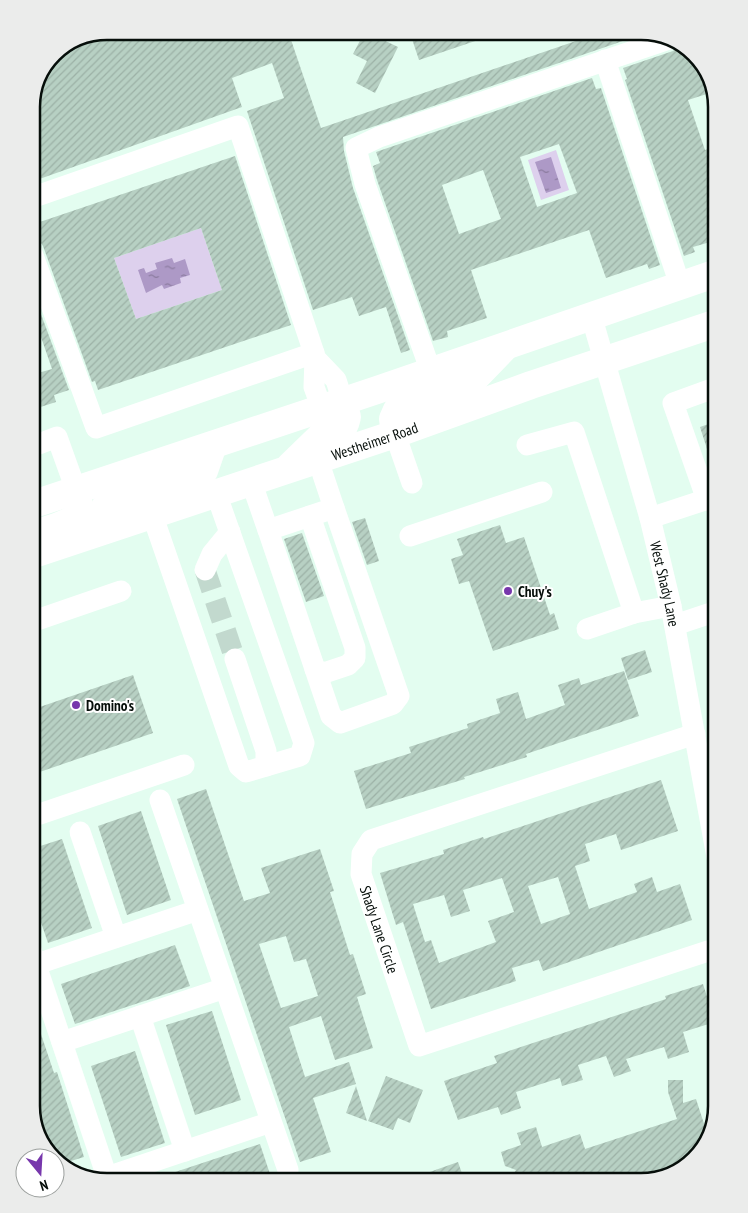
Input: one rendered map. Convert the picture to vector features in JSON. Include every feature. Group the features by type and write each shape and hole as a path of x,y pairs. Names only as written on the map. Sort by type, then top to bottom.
{"main road":[{"path":"40,502 431,372 708,276"},
{"name":"Westheimer Road","path":"40,552 318,460 531,385 708,326"},
{"path":"394,434 393,419 397,410 407,403 475,378 506,346"},
{"path":"288,469 322,435 339,429 345,424 347,418 332,405"},
{"path":"100,531 100,515 107,504 204,471 212,445"},
{"path":"40,532 71,521 78,516 76,490"}],"street":[{"path":"431,372 365,184 356,148 379,137 658,42"},
{"path":"606,60 680,285"},
{"path":"40,195 238,126 315,356 336,380 332,405"},
{"path":"40,275 96,428 315,356"},
{"name":"West Shady Lane","path":"590,316 605,361 650,518 673,616 695,734 708,776"},
{"path":"708,391 673,403 708,488"},
{"path":"527,445 574,432 634,613"},
{"path":"394,434 412,483"},
{"path":"40,444 57,437 76,490"},
{"path":"251,481 331,716 340,723 393,704 399,696 318,460"},
{"path":"410,536 542,492"},
{"path":"152,514 239,766 246,772 300,756 304,743 216,493"},
{"path":"650,518 708,499"},
{"path":"268,530 334,508"},
{"path":"310,516 354,648 355,658 348,665 324,673 315,669"},
{"path":"205,570 212,554 230,532"},
{"path":"40,619 121,591"},
{"path":"587,628 634,613 673,616 708,612"},
{"path":"234,659 266,751 266,766"},
{"name":"Shady Lane Circle","path":"695,734 371,840 362,854 361,874 419,1046 708,950"},
{"path":"40,814 184,765"},
{"path":"160,800 288,1170"},
{"path":"80,832 116,937"},
{"path":"40,958 116,937 198,910"},
{"path":"40,980 62,1042 100,1173"},
{"path":"62,1042 225,988"},
{"path":"140,1016 185,1151"},
{"path":"120,1173 271,1122"}],"shaded area":[{"path":"556,150 569,190 541,200 528,160"},
{"path":"201,228 222,290 136,319 114,258"}],"water":[{"path":"551,157 561,188 546,193 535,162"},
{"path":"172,258 174,263 185,259 190,275 180,278 181,283 164,289 162,285 146,293 138,270 144,268 146,273 157,269 155,263"}],"building":[{"path":"107,40 291,40 321,128 579,40 626,40 343,137 344,151 353,188 410,350 401,353 386,307 359,316 352,297 313,310 247,111 284,98 272,63 232,78 242,107 40,179 40,102 42,90 54,66 73,49 85,44"},
{"path":"360,40 384,40 398,47 375,93 356,83 367,61 353,54"},
{"path":"412,40 478,40 419,60"},
{"path":"675,49 678,51 697,70 707,94 688,100 705,150 708,149 708,243 693,247 695,252 684,256 625,80 627,79 623,68"},
{"path":"592,78 596,89 601,88 660,265 649,269 647,264 606,278 589,230 471,270 487,318 447,331 448,337 433,341 377,180 373,166 380,163 376,152","holes":["559,144 577,193 537,207 520,157","483,170 501,219 459,234 442,185"]},
{"path":"235,156 291,325 98,390 95,381 92,382 40,242 40,222","holes":["201,228 222,290 136,319 114,258"]},
{"path":"40,311 69,390 54,395 56,402 40,407 40,372 52,369 40,334"},
{"path":"708,424 708,452 700,427"},
{"path":"365,518 379,561 367,565 352,522"},
{"name":"Chuy's","path":"500,525 506,543 524,537 550,615 554,613 559,629 493,651 469,581 459,584 451,559 463,555 457,539"},
{"path":"302,533 324,596 306,602 284,539"},
{"path":"645,650 652,672 628,680 621,658"},
{"path":"624,671 639,716 526,754 527,757 464,777 465,779 366,809 354,771 411,753 409,747 468,728 467,724 500,713 496,699 518,692 526,719 565,705 558,685 579,678 581,685"},
{"path":"133,675 153,733 40,772 40,707"},
{"path":"661,780 678,831 621,850 616,834 585,844 590,861 575,866 589,909 637,892 634,884 652,877 657,892 680,884 692,920 543,971 539,960 512,968 516,981 431,1009 403,922 396,925 380,873 444,854 443,850 483,837 484,839","holes":["558,877 570,914 541,924 528,886","502,878 514,912 488,921 496,942 439,963 431,940 425,942 413,904 444,895 451,917 470,911 463,890"]},
{"path":"206,789 244,901 270,893 261,868 320,849 334,891 330,892 350,955 353,954 366,994 357,997 373,1048 335,1060 321,1016 289,1027 305,1077 349,1062 356,1084 313,1098 331,1152 300,1162 177,799","holes":["286,936 294,962 306,959 318,996 281,1008 259,944"]},
{"path":"141,811 171,900 127,915 98,826"},
{"path":"62,839 92,928 48,943 40,919 40,846"},
{"path":"175,945 190,986 75,1024 61,984"},
{"path":"703,984 708,1000 708,1024 683,1032 689,1052 668,1059 664,1047 626,1059 631,1071 614,1077 606,1056 578,1065 583,1080 562,1086 560,1078 516,1092 521,1108 501,1115 498,1107 458,1120 444,1081 497,1063 494,1056 666,999 665,996"},
{"path":"212,1011 241,1100 195,1115 166,1025"},
{"path":"40,1031 54,1073 57,1072 84,1157 69,1161 65,1158 65,1148 55,1148 51,1143 42,1123 40,1106"},
{"path":"135,1051 165,1143 121,1157 91,1066"},
{"path":"386,1076 423,1090 410,1123 398,1118 393,1130 368,1121"},
{"path":"668,1080 683,1080 683,1103 696,1099 705,1125 697,1143 685,1156 671,1166 658,1171 641,1173 514,1173 516,1170 505,1166 501,1152 521,1145 517,1133 536,1127 542,1147 580,1134 585,1149 677,1119 668,1092"},
{"path":"356,1086 367,1121 346,1113"},
{"path":"260,1144 270,1173 172,1173"},
{"path":"458,1162 462,1173 427,1173"}],"tunnel":[{"path":"205,570 235,659"}],"place":[{"name":"Chuy's","path":"508,591"},
{"name":"Domino's","path":"76,705"}]}
